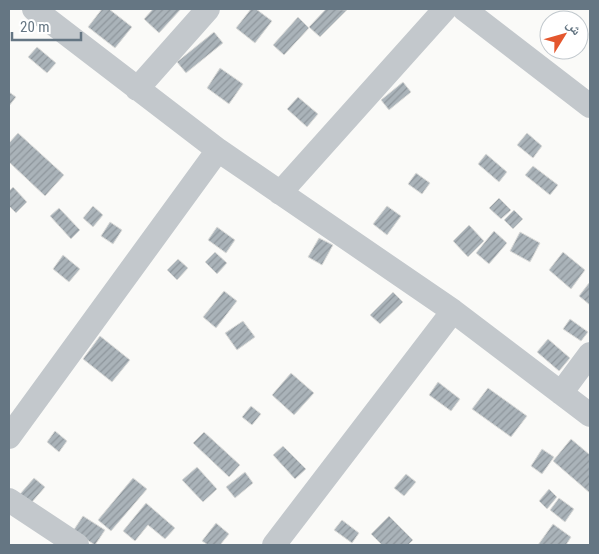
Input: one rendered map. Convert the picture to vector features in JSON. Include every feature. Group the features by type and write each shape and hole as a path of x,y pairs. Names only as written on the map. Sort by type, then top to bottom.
{"street":[{"path":"34,9 218,150 452,311 590,415"},
{"path":"137,89 208,9"},
{"path":"280,193 445,9"},
{"path":"464,9 590,106"},
{"path":"9,437 218,150"},
{"path":"274,545 452,311"},
{"path":"561,393 590,354"},
{"path":"9,500 77,545"}],"building":[{"path":"102,9 109,9 132,27 115,48 88,27"},
{"path":"153,9 181,9 159,33 144,19"},
{"path":"251,9 256,9 272,21 255,43 236,28"},
{"path":"326,9 347,10 320,37 309,27"},
{"path":"298,17 309,28 284,55 273,45"},
{"path":"214,32 223,43 186,73 177,62"},
{"path":"37,47 56,63 47,73 28,57"},
{"path":"220,68 243,84 229,104 207,88"},
{"path":"403,82 411,92 389,110 381,100"},
{"path":"9,92 16,97 9,106"},
{"path":"298,97 318,114 307,127 287,109"},
{"path":"18,133 64,175 45,196 9,162 9,143"},
{"path":"527,133 542,146 533,158 517,145"},
{"path":"486,154 507,172 499,182 478,164"},
{"path":"533,166 558,185 550,195 525,175"},
{"path":"416,173 430,183 422,194 408,184"},
{"path":"13,187 27,202 16,213 9,206 9,191"},
{"path":"499,198 511,210 501,219 489,208"},
{"path":"93,206 103,215 93,227 83,218"},
{"path":"387,206 401,216 387,235 373,224"},
{"path":"59,208 80,230 71,239 50,216"},
{"path":"514,210 523,219 513,229 504,220"},
{"path":"110,222 122,230 113,244 101,236"},
{"path":"469,225 484,241 468,257 453,241"},
{"path":"217,227 235,240 226,253 208,240"},
{"path":"494,231 507,243 489,264 476,253"},
{"path":"520,232 540,243 530,262 510,251"},
{"path":"319,238 333,245 322,265 308,257"},
{"path":"215,252 227,263 217,274 205,262"},
{"path":"563,252 585,270 571,289 549,270"},
{"path":"63,255 80,269 69,282 53,269"},
{"path":"178,259 188,268 177,280 167,270"},
{"path":"590,284 590,305 579,296"},
{"path":"224,291 237,301 216,328 203,317"},
{"path":"393,292 403,302 380,324 370,315"},
{"path":"570,319 588,332 581,341 563,329"},
{"path":"243,321 255,337 237,350 225,333"},
{"path":"100,336 130,360 112,382 83,359"},
{"path":"548,339 570,358 559,371 537,352"},
{"path":"291,373 314,393 294,415 272,395"},
{"path":"438,382 460,399 451,411 429,395"},
{"path":"488,388 527,416 511,437 472,409"},
{"path":"251,406 261,414 252,425 242,417"},
{"path":"55,431 67,441 59,452 47,442"},
{"path":"204,432 240,465 229,477 193,443"},
{"path":"571,439 590,455 590,493 553,461"},
{"path":"283,446 306,469 295,479 273,455"},
{"path":"542,449 554,457 542,474 531,466"},
{"path":"197,467 217,489 203,502 182,480"},
{"path":"245,472 253,483 235,498 226,487"},
{"path":"406,474 416,482 404,496 394,488"},
{"path":"34,478 45,487 31,503 20,494"},
{"path":"133,478 147,489 111,531 98,520"},
{"path":"549,489 557,497 547,509 539,501"},
{"path":"559,498 574,509 565,522 550,510"},
{"path":"146,503 175,528 165,539 148,525 135,541 123,531"},
{"path":"83,516 105,530 95,545 73,531"},
{"path":"389,516 413,540 408,545 382,545 371,534"},
{"path":"342,520 359,533 352,543 334,530"},
{"path":"216,523 229,534 220,545 208,545 202,541"},
{"path":"553,524 571,537 566,545 538,545"}]}
